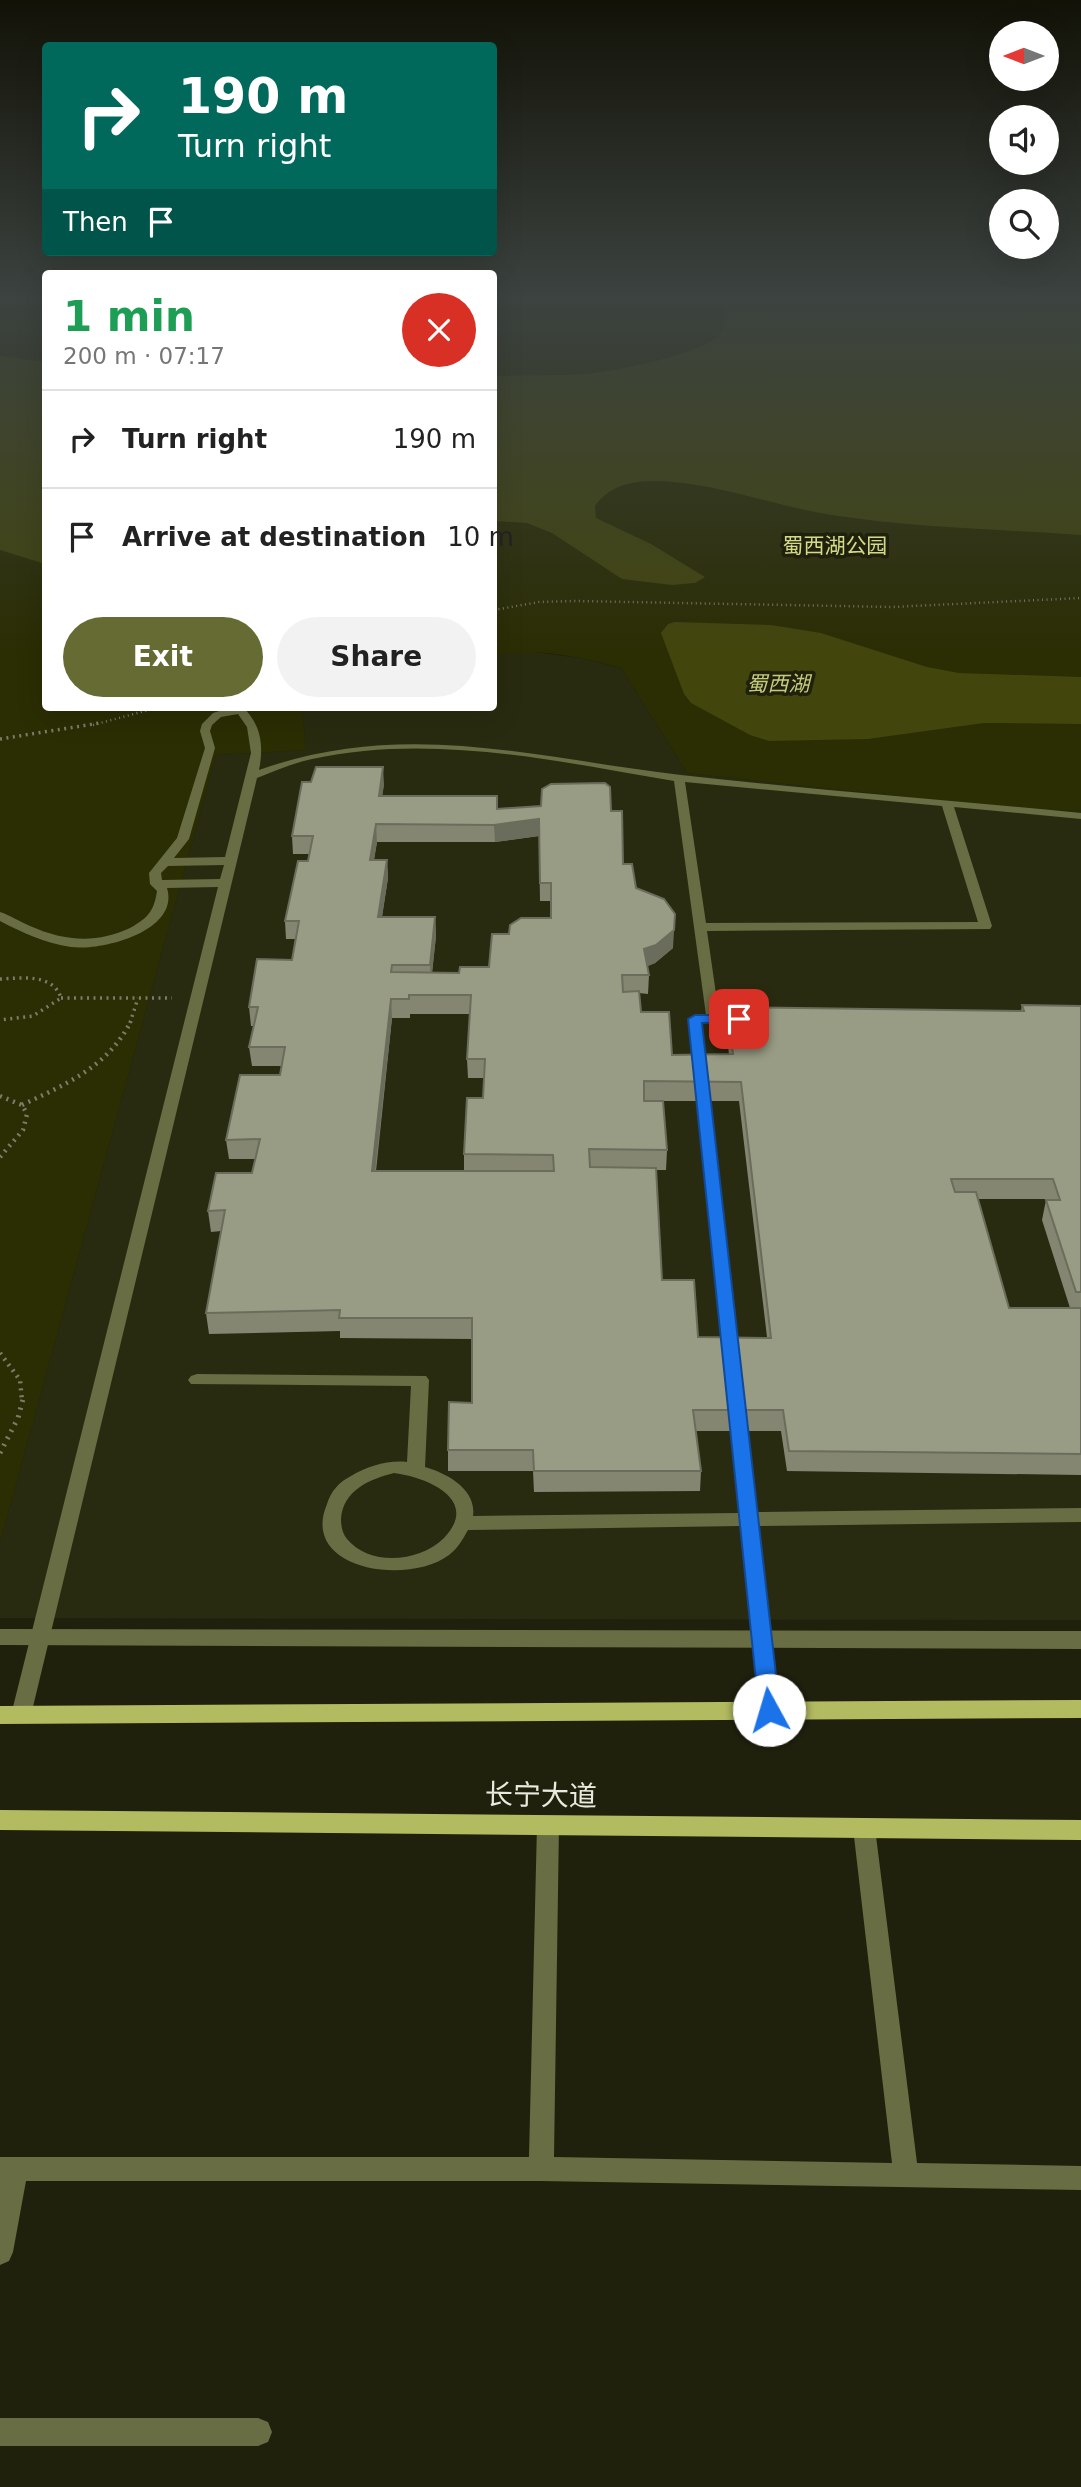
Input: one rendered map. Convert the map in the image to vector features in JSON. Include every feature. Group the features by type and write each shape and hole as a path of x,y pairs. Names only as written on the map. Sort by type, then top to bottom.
{"main road":[{"path":"11,1714 1081,1709"},
{"name":"长宁大道","path":"0,1820 1081,1830"}],"street":[{"path":"0,1637 1081,1640"}],"lane":[{"path":"0,916 50,941 80,943 109,939 151,922 164,898 163,890 156,884 155,873 183,839 210,748 205,731 207,724 213,717 230,711"},
{"path":"11,1714 40,1637 257,753 256,732 241,711"},
{"path":"251,776 311,756 335,752 415,748 503,752 679,778 1081,816"},
{"path":"679,778 713,1019"},
{"path":"700,927 986,926 947,805"},
{"path":"163,862 230,861"},
{"path":"156,884 225,883"},
{"path":"767,1019 695,1019 769,1710"},
{"path":"197,1380 420,1380 416,1468"},
{"path":"394,1467 416,1468 436,1475 452,1485 461,1499 462,1523 459,1532 447,1546 428,1559 404,1565 379,1564 357,1557 340,1544 332,1528 332,1510 340,1493 354,1480 373,1471 394,1467"},
{"path":"462,1523 1081,1515"},
{"path":"541,2169 548,1825"},
{"path":"864,1828 905,2175"},
{"path":"0,2252 8,2169 541,2169 1081,2178"},
{"path":"0,2432 258,2432"}],"path":[{"path":"497,609 539,602 575,601 803,606 997,603 1081,598"},
{"path":"0,739 81,728 145,711"},
{"path":"0,979 44,981 59,989 61,998"},
{"path":"61,998 197,998"},
{"path":"0,1020 35,1018 52,1009 61,998"},
{"path":"22,1105 88,1073 109,1057 134,1022 138,998"},
{"path":"0,1096 22,1105 27,1115 23,1130 0,1157"},
{"path":"0,1353 20,1380 22,1402 15,1427 0,1453"}],"shaded area":[{"path":"519,650 580,658 621,668 687,773 1026,810 1081,811 1081,1620 0,1618 0,1543 216,755 306,750 302,711 497,711 497,654"}],"green space":[{"path":"0,419 42,419 42,711 302,711 306,750 216,755 0,1543"},
{"name":"蜀西湖公园","path":"497,419 1081,419 1081,811 1026,810 687,773 621,668 573,657 497,655"}],"water":[{"path":"0,419 42,419 42,563 0,550"},
{"path":"497,419 1081,419 1081,535 925,525 832,515 677,482 637,482 614,489 595,506 596,518 651,544 705,577 695,583 672,585 622,579 552,533 527,523 497,521"},
{"name":"蜀西湖","path":"668,624 771,625 821,633 927,667 959,673 1081,677 1081,724 984,723 868,739 769,741 750,735 691,703 684,694 661,633"}],"building":[{"path":"316,767 383,767 379,796 497,796 497,809 541,806 542,789 551,784 605,783 610,787 611,811 622,811 623,864 632,864 636,888 664,899 675,914 674,930 656,945 644,949 649,975 622,975 623,992 639,991 641,1012 669,1012 672,1055 733,1054 727,1007 1024,1011 1022,1005 1081,1006 1081,1292 1076,1292 1046,1200 1060,1200 1053,1179 951,1179 955,1192 976,1192 1009,1308 1081,1308 1081,1454 789,1451 783,1410 693,1410 701,1471 534,1471 533,1450 448,1450 449,1402 472,1403 472,1318 339,1318 340,1310 206,1313 225,1210 208,1211 216,1173 252,1173 260,1139 226,1140 240,1075 280,1075 285,1047 249,1047 258,1007 249,1007 257,959 292,960 299,921 285,921 298,861 308,861 313,836 292,836 302,782 311,782","holes":["539,819 540,883 551,883 551,918 521,918 510,925 509,934 492,934 489,967 460,967 459,973 391,972 392,965 430,965 435,917 378,917 387,860 370,860 376,824 494,825","409,995 471,995 467,1059 485,1059 483,1098 467,1098 464,1154 553,1155 554,1171 372,1171 391,999 409,999","644,1081 741,1082 771,1338 698,1337 694,1280 662,1280 656,1168 590,1167 589,1149 667,1150 663,1101 644,1101"]}],"route":[{"path":"739,1019 695,1019 769,1710"}]}
